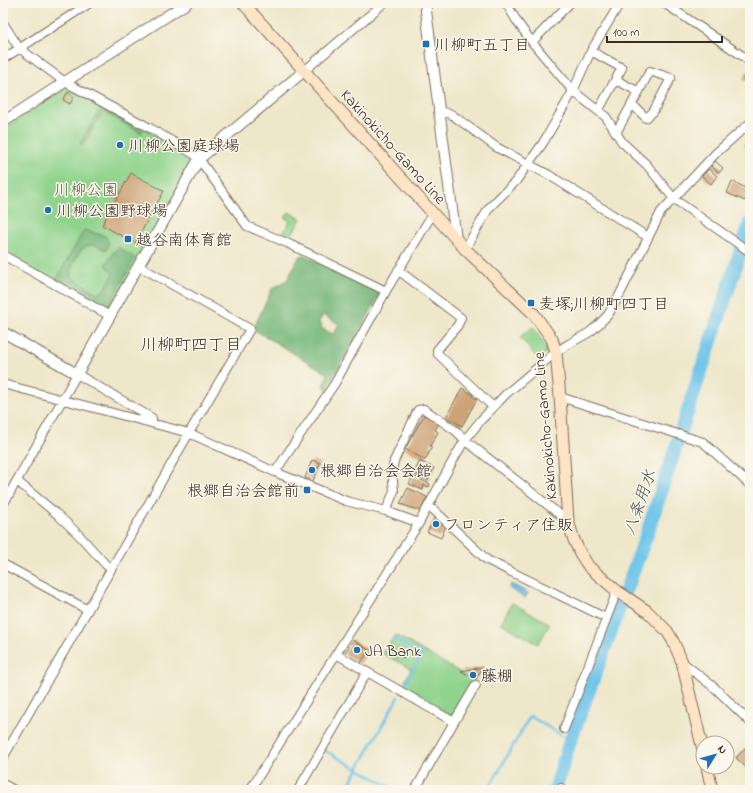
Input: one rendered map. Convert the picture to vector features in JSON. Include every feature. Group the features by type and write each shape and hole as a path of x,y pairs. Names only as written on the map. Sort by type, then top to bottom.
{"main road":[{"name":"Kakinokicho-Gamo Line","path":"243,3 465,249 534,314 552,339 556,352 560,397 568,520 574,540 589,567 618,592 647,611 667,632 673,641 682,662 699,735"},
{"path":"709,775 712,790"}],"street":[{"path":"3,59 90,3"},
{"path":"3,122 187,3"},
{"path":"3,505 64,400 77,374 199,159 384,3"},
{"path":"425,3 456,239"},
{"path":"506,3 532,42 573,91 606,117 622,142 647,165 674,199 744,248"},
{"path":"532,42 570,3"},
{"path":"465,249 489,208 516,181 543,143 573,91 591,51 620,3"},
{"path":"664,3 750,61"},
{"path":"3,23 19,48 65,82 150,128 197,156 247,226 287,243 386,291"},
{"path":"591,51 622,68 598,111"},
{"path":"616,133 650,71 671,78 653,112 646,118 632,104"},
{"path":"616,80 639,92"},
{"path":"438,111 451,114 496,147 549,175 648,237"},
{"path":"250,790 419,522 446,471 465,440 493,407 556,352 567,344 590,332 608,315 661,212 716,153 750,123"},
{"path":"275,472 335,382 398,270 433,214"},
{"path":"3,255 110,316"},
{"path":"3,758 188,433 250,329 139,266"},
{"path":"398,270 461,318 458,325 437,350 438,354 493,407"},
{"path":"3,332 138,409 152,418 152,422"},
{"path":"3,384 152,422 188,433 275,472 346,501 386,511 419,522"},
{"path":"560,397 703,442 750,485"},
{"path":"386,511 394,491 392,471 394,461 418,410 424,409 456,431 465,440 568,520"},
{"path":"17,481 58,515 111,569"},
{"path":"428,507 435,511 487,560 606,618"},
{"path":"3,564 88,610"},
{"path":"564,728 606,618 618,592"},
{"path":"336,654 454,722"},
{"path":"682,662 715,688 750,722"},
{"path":"298,790 367,672"},
{"path":"415,790 476,686"},
{"path":"3,784 14,790"}],"green space":[{"name":"川柳公園","path":"70,86 195,158 110,316 3,254 3,129"},
{"path":"101,107 143,131 141,133 103,111 83,145 80,143"},
{"path":"289,212 301,219 290,237 282,240 280,239 290,221 285,218"},
{"path":"84,230 105,236 109,243 106,250 92,245 82,249 72,268 71,277 98,294 106,288 113,274 106,265 118,247 135,258 107,310 56,280"},
{"path":"304,255 381,293 327,389 323,386 328,374 253,329 272,289 287,280 299,257","holes":["323,315 339,324 333,334 321,328 322,325 318,323"]},
{"path":"533,327 546,348 546,353 538,359 520,337"},
{"path":"512,603 550,624 538,644 501,623"},
{"path":"396,635 476,682 454,716 452,717 402,687 411,669 382,653"}],"water":[{"path":"511,584 528,593 525,598 509,588"}],"building":[{"path":"748,71 750,73 750,84 743,79"},
{"path":"68,92 74,97 70,104 63,100"},
{"path":"750,138 750,151 744,147"},
{"path":"715,161 723,168 719,173 711,166"},
{"path":"709,169 717,176 711,184 702,176"},
{"path":"131,173 164,191 135,243 102,225"},
{"path":"732,181 750,190 745,201 727,193"},
{"path":"462,388 473,395 472,397 477,399 462,426 446,417"},
{"path":"424,415 439,423 435,430 438,432 430,446 432,447 425,460 405,449"},
{"name":"根郷自治会会館","path":"312,460 320,463 313,481 305,478"},
{"path":"420,461 434,468 428,480 414,473"},
{"path":"413,476 430,484 429,487 424,485 423,490 409,484"},
{"path":"408,488 427,497 421,511 400,504"},
{"path":"435,518 446,525 441,538 427,532"},
{"path":"353,640 369,650 360,664 344,654"},
{"path":"401,651 406,654 404,658 398,655"},
{"name":"藤棚","path":"483,667 476,679 461,671"},
{"path":"750,743 750,771 736,758"}],"waterway":[{"name":"八条用水","path":"555,790 570,741 647,534 750,223"},
{"path":"393,638 422,654 403,688"},
{"path":"346,790 398,697"},
{"path":"488,790 530,716 561,735"},
{"name":"八条用水","path":"565,737 570,741"},
{"path":"324,750 396,790"}],"place":[{"name":"川柳町五丁目","path":"426,44"},
{"name":"川柳公園庭球場","path":"120,145"},
{"name":"川柳公園野球場","path":"48,210"},
{"name":"越谷南体育館","path":"128,239"},
{"name":"麦塚;川柳町四丁目","path":"531,303"},
{"name":"根郷自治会会館","path":"312,470"},
{"name":"根郷自治会館前","path":"307,490"},
{"name":"フロンティア住販","path":"436,524"},
{"name":"JA Bank","path":"357,650"},
{"name":"藤棚","path":"473,675"}],"district":[{"name":"川柳町四丁目","path":"191,344"}]}
